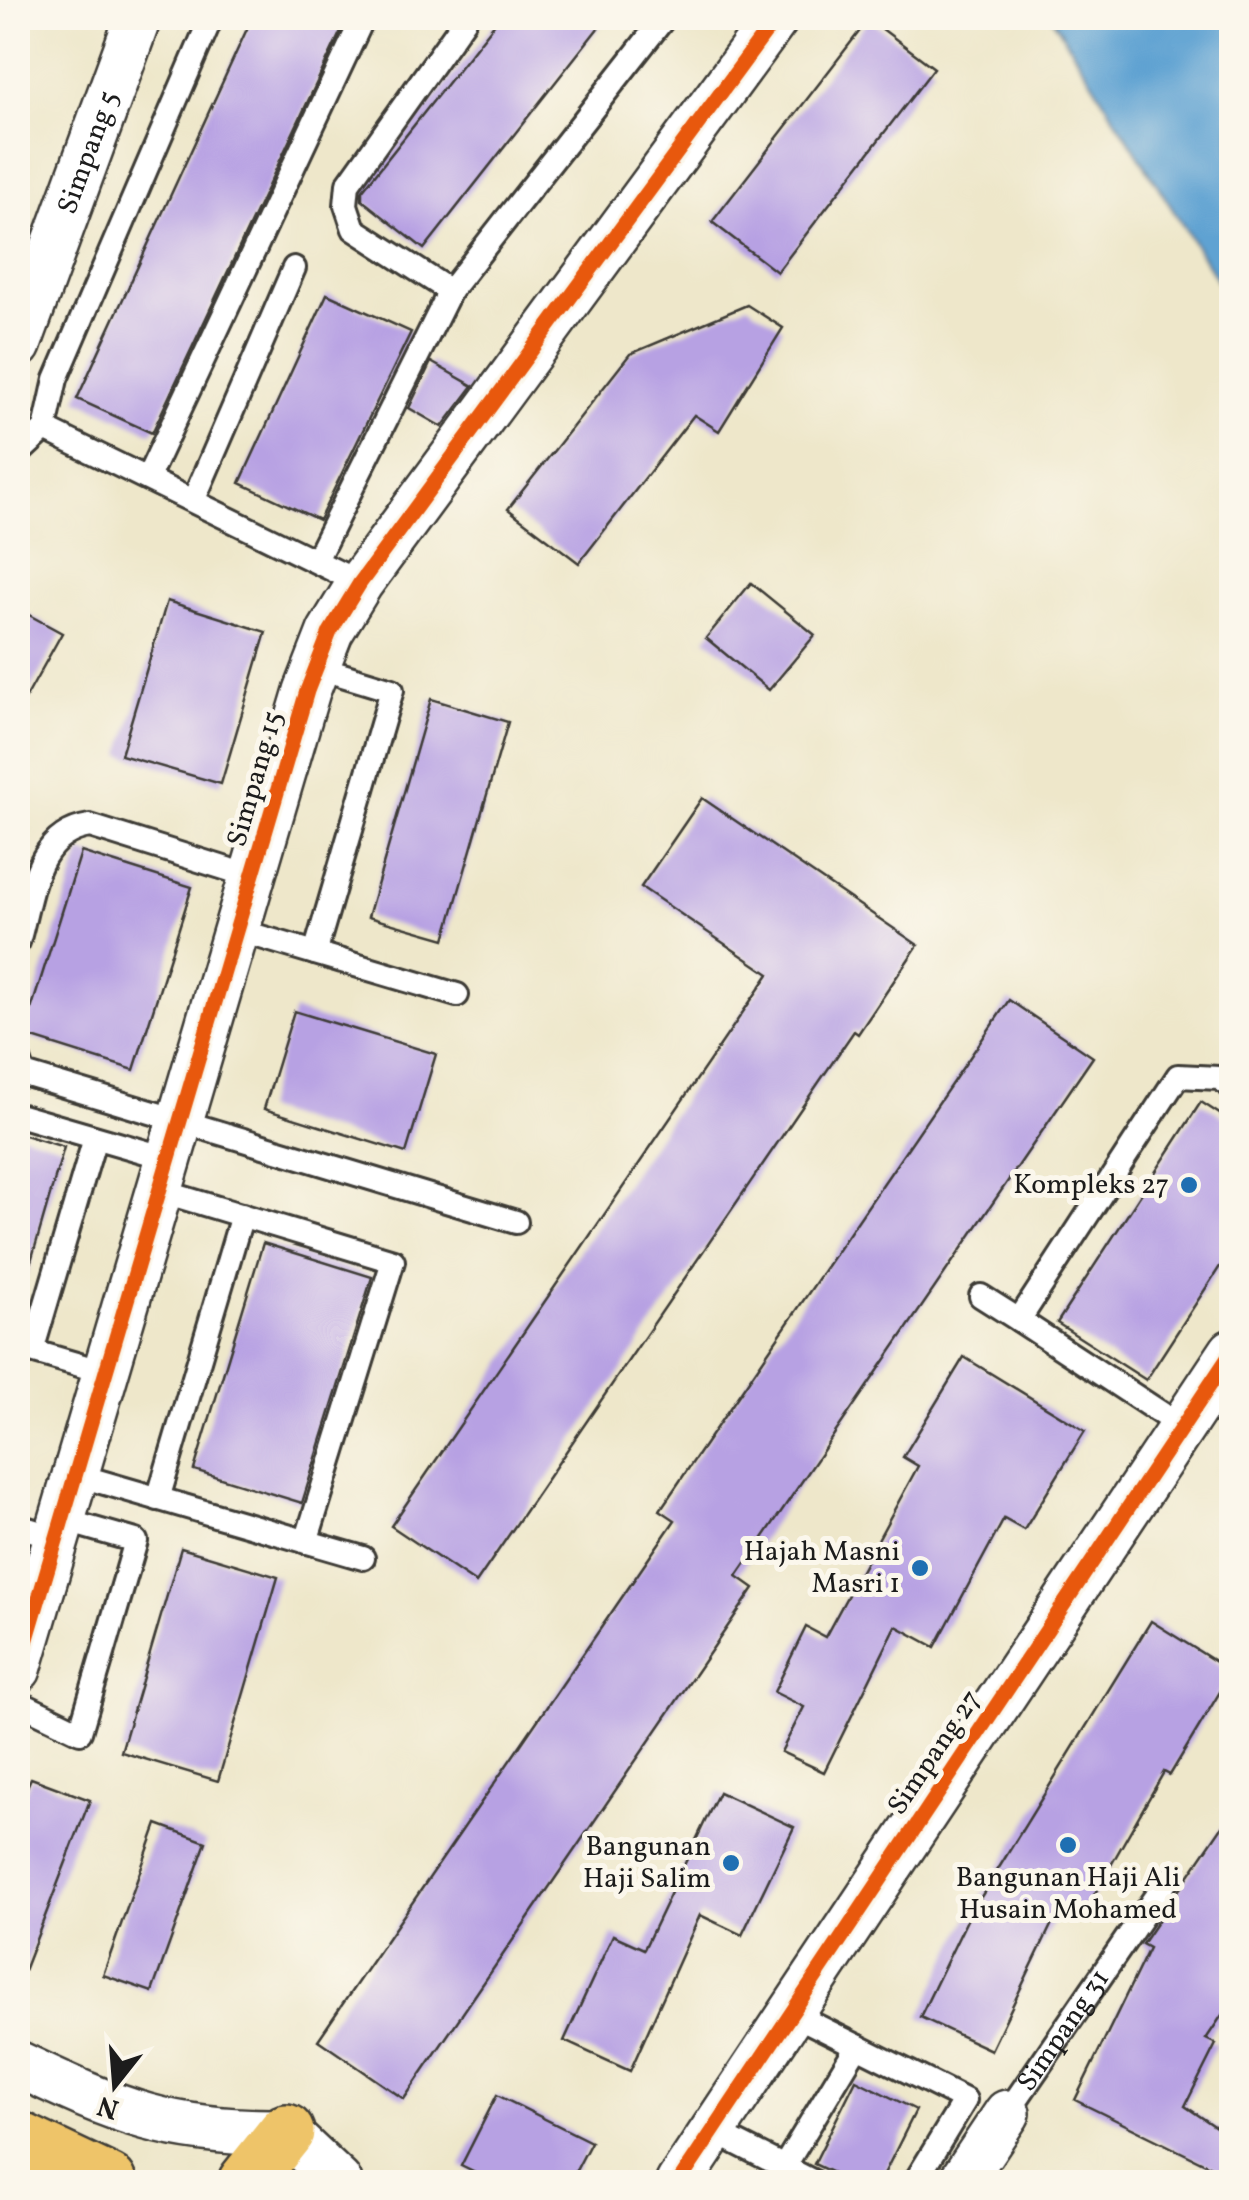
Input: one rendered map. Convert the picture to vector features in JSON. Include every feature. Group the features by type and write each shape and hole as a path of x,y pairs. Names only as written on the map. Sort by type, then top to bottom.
{"main road":[{"path":"18,2140 109,2182"},
{"path":"246,2182 287,2158"}],"street":[{"name":"Simpang 5","path":"18,345 138,18"},
{"name":"Simpang 15","path":"18,1669 46,1528 77,1475 253,876 330,632 360,583 776,18"},
{"name":"Simpang 27","path":"679,2182 1232,1352"},
{"path":"18,2064 108,2107 163,2124 219,2134 339,2182"},
{"name":"Simpang 31","path":"960,2182 1007,2113"}],"lane":[{"path":"18,454 45,430 56,380 211,18"},
{"path":"148,477 363,18"},
{"path":"450,291 354,229 346,206 348,184 466,18"},
{"path":"316,560 450,291 664,18"},
{"path":"194,499 294,268"},
{"path":"45,430 194,499 360,583"},
{"path":"315,953 392,690 316,667"},
{"path":"18,942 42,862 52,841 70,829 90,826 253,876"},
{"path":"237,930 458,995"},
{"path":"18,1057 24,1074 171,1158 242,1215 393,1261 306,1542"},
{"path":"1019,1320 1178,1076 1219,1078 1232,1087"},
{"path":"18,1115 171,1158 516,1222"},
{"path":"94,1138 25,1349 107,1373"},
{"path":"158,1499 242,1215"},
{"path":"982,1296 1182,1428"},
{"path":"77,1475 363,1558"},
{"path":"18,1702 80,1732 136,1541 46,1528"},
{"name":"Simpang 31","path":"1007,2113 1167,1880"},
{"path":"790,2013 965,2100 915,2182"},
{"path":"784,2167 858,2046"},
{"path":"713,2130 814,2182"}],"water":[{"path":"1052,18 1231,18 1231,302"}],"building":[{"path":"252,18 347,18 152,433 77,399"},
{"path":"499,18 606,18 424,249 362,200 362,191"},
{"path":"869,19 934,68 777,272 712,222"},
{"path":"327,294 411,332 319,520 240,483"},
{"path":"747,305 783,328 719,431 694,415 579,563 508,509 630,354"},
{"path":"431,362 473,386 442,427 409,408"},
{"path":"751,583 815,635 769,690 706,638"},
{"path":"167,601 266,632 221,784 121,755"},
{"path":"18,609 62,633 18,712"},
{"path":"431,699 508,722 445,939 368,917"},
{"path":"702,798 918,945 858,1034 854,1031 476,1583 391,1526 769,974 641,887"},
{"path":"81,852 192,887 134,1070 23,1035"},
{"path":"1009,1000 1093,1057 737,1576 754,1588 404,2099 318,2040 675,1520 660,1510"},
{"path":"294,1011 436,1054 406,1153 264,1109"},
{"name":"Kompleks 27","path":"1201,1102 1232,1122 1232,1248 1146,1380 1057,1323"},
{"path":"18,1133 64,1147 27,1275 18,1274"},
{"path":"263,1243 372,1277 302,1503 194,1470"},
{"path":"964,1357 1085,1431 1024,1530 1004,1519 935,1647 896,1626 824,1772 781,1752 804,1707 774,1692 806,1627 825,1637 918,1466 903,1457"},
{"path":"181,1548 278,1577 218,1781 121,1752"},
{"path":"1151,1621 1232,1672 1170,1775 1164,1772 1078,1923 1058,1911 991,2050 920,2017 968,1918"},
{"path":"31,1778 90,1800 20,1981 18,1807"},
{"path":"719,1792 794,1827 742,1935 700,1915 630,2071 564,2041 613,1935 644,1949"},
{"path":"1232,1812 1232,2000 1206,2039 1216,2044 1185,2106 1232,2138 1232,2177 1075,2100 1149,1948 1142,1944"},
{"path":"157,1824 206,1842 152,1992 103,1975"},
{"path":"856,2080 916,2110 880,2182 852,2182 814,2164"},
{"path":"497,2095 591,2142 570,2182 494,2182 461,2166"}],"cycle path":[{"path":"18,1669 307,691 330,632 360,583 776,18"},
{"path":"679,2182 1232,1352"}],"place":[{"name":"Kompleks 27","path":"1189,1185"},
{"name":"Hajah Masni Masri 1","path":"920,1568"},
{"name":"Bangunan Haji Ali Husain Mohamed","path":"1068,1845"},
{"name":"Bangunan Haji Salim","path":"731,1863"}]}
